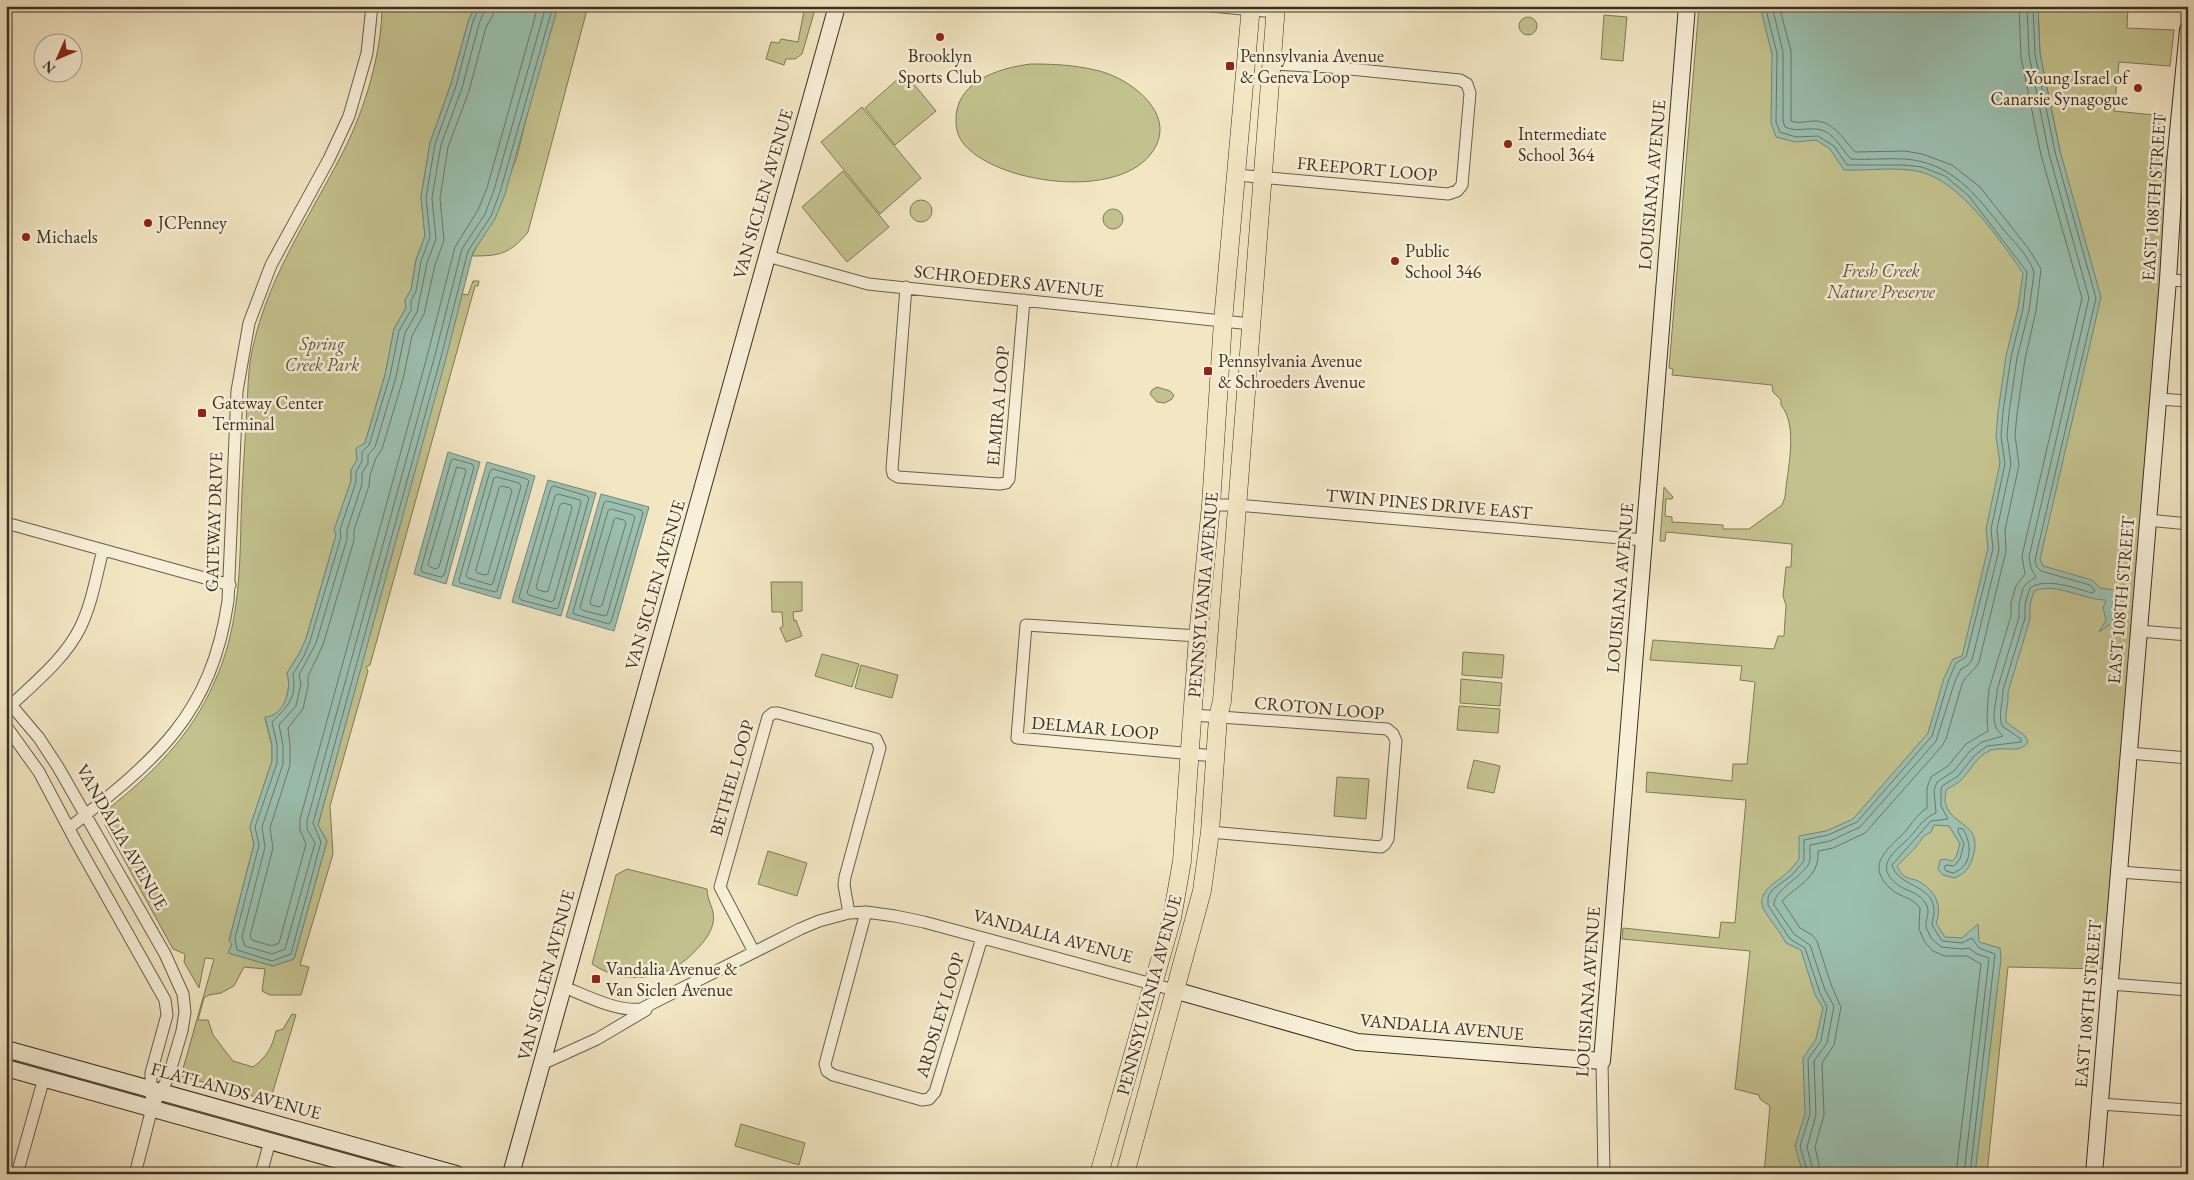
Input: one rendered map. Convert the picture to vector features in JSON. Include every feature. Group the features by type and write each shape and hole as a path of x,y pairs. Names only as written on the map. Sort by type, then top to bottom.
{"main road":[{"name":"PENNSYLVANIA AVENUE","path":"1099,1174 1154,984 1178,889 1191,754 1198,636 1211,505 1223,321 1251,8"},
{"name":"PENNSYLVANIA AVENUE","path":"1124,1174 1202,891 1210,832 1276,9"}],"street":[{"name":"GATEWAY DRIVE","path":"69,828 145,766 168,742 187,716 206,681 220,645 230,585 237,391 247,331 259,294 271,266 329,158 349,116 367,53 372,6"},
{"name":"VAN SICLEN AVENUE","path":"511,1174 837,6"},
{"path":"1211,6 1276,9"},
{"name":"LOUISIANA AVENUE","path":"1604,1174 1602,1061 1686,6"},
{"name":"EAST 108TH STREET","path":"2094,1174 2168,280 2181,165 2188,30"},
{"name":"FREEPORT LOOP","path":"1237,174 1448,194 1458,191 1462,185 1470,93 1467,84 1460,80 1330,67 1272,64"},
{"name":"SCHROEDERS AVENUE","path":"766,256 868,284 1251,324"},
{"path":"2168,280 2188,281"},
{"name":"ELMIRA LOOP","path":"906,287 892,469 893,474 898,477 999,484 1006,483 1009,479 1024,300"},
{"path":"2158,399 2188,401"},
{"name":"TWIN PINES DRIVE EAST","path":"1211,505 1236,505 1644,540"},
{"path":"2148,520 2188,524"},
{"path":"6,523 230,585"},
{"path":"8,704 56,662 76,636 86,612 103,550"},
{"name":"DELMAR LOOP","path":"1198,636 1026,625 1017,738 1215,756"},
{"path":"2139,631 2188,635"},
{"name":"VANDALIA AVENUE","path":"8,704 48,752 169,961 181,986 185,1006 182,1031 168,1078 156,1090"},
{"name":"BETHEL LOOP","path":"754,952 720,887 768,717 773,713 876,739 879,743 880,748 845,877 844,886 849,913"},
{"name":"CROTON LOOP","path":"1193,715 1386,729 1393,734 1396,741 1388,839 1386,844 1381,847 1210,832"},
{"path":"6,726 31,758 165,1000 167,1010 151,1073 156,1090 135,1174"},
{"path":"2128,753 2188,758"},
{"path":"2120,872 2188,877"},
{"name":"VANDALIA AVENUE","path":"564,987 627,1009 641,1009 800,929 849,913 866,912 924,922 1154,984 1358,1042 1602,1061"},
{"name":"ARDSLEY LOOP","path":"866,912 825,1064 826,1071 834,1075 922,1100 929,1099 935,1092 982,938"},
{"path":"2110,984 2188,990"},
{"name":"VANDALIA AVENUE","path":"542,1064 610,1031 656,1002"},
{"name":"FLATLANDS AVENUE","path":"6,1049 456,1174"},
{"path":"6,1068 388,1174"},
{"path":"17,1174 44,1078"},
{"path":"2100,1104 2188,1110"},
{"path":"261,1174 270,1141"}],"green space":[{"name":"Spring Creek Park","path":"382,6 476,6 469,19 451,84 430,143 421,197 425,236 416,260 411,290 405,300 406,308 394,329 385,375 365,443 356,449 357,460 351,470 351,481 335,530 336,535 306,639 287,673 288,694 278,712 265,718 272,746 272,761 250,827 254,844 229,941 232,943 229,953 273,966 294,959 327,841 318,825 462,294 468,295 473,281 479,281 478,286 475,286 370,665 366,667 368,671 330,806 333,854 300,965 309,967 301,995 270,995 262,991 265,969 244,967 234,986 221,993 204,998 198,1020 208,1020 213,1035 233,1061 253,1067 268,1051 276,1031 283,1029 292,1014 296,1015 270,1101 181,1076 214,959 205,958 199,988 184,962 185,954 173,949 105,825 107,816 110,813 108,809 155,768 182,737 205,702 222,664 233,624 236,603 240,562 249,373 256,333 276,278 344,150 359,117 376,61"},
{"path":"558,6 588,6 528,232 516,245 504,252 472,256 516,160 534,87"},
{"path":"805,6 816,6 802,54 795,59 786,59 784,65 766,59 771,42 779,43 781,39 798,42"},
{"name":"Fresh Creek Nature Preserve","path":"1699,6 1775,6 1916,159 1969,196 2025,272 2008,466 1967,661 1933,738 1810,957 1827,1007 1813,1174 1764,1174 1770,1106 1760,1099 1759,1095 1735,1089 1750,951 1622,939 1623,928 1719,938 1721,922 1735,923 1746,800 1646,792 1647,772 1732,781 1733,764 1747,764 1755,682 1740,680 1742,666 1650,660 1653,640 1774,649 1778,636 1784,636 1786,605 1783,596 1786,567 1791,567 1792,544 1666,532 1665,541 1660,541 1664,487 1673,497 1672,499 1666,499 1665,516 1672,517 1672,522 1723,525 1723,529 1749,529 1782,505 1785,497 1791,437 1790,425 1781,405 1781,400 1773,392 1772,385 1672,375 1673,369 1669,368"},
{"path":"2038,6 2128,6 2127,28 2174,30 2170,66 2119,62 2114,111 2164,116 2161,154 2165,154 2165,157 2169,158 2111,968 2008,967 1987,1174 1959,1174 1943,940 1892,871 1942,787 1991,718 2060,151 2040,54"},
{"path":"1604,15 1627,17 1623,61 1601,59"},
{"path":"1524,17 1532,17 1537,22 1535,33 1524,35 1519,30 1519,22"},
{"path":"1031,64 1063,65 1095,70 1109,74 1136,90 1148,100 1156,113 1160,126 1158,140 1150,155 1134,169 1113,177 1088,181 1062,182 1010,172 988,162 971,151 960,138 956,126 957,108 962,97 970,87 992,74 1005,69"},
{"path":"908,77 936,111 895,145 865,108 899,78"},
{"path":"862,107 921,178 880,214 821,142"},
{"path":"843,171 889,227 847,262 802,207"},
{"path":"921,200 931,207 932,211 925,221 921,222 911,215 910,211 917,201"},
{"path":"1113,209 1120,212 1123,219 1120,226 1113,229 1106,226 1103,219 1106,212"},
{"path":"1157,387 1170,391 1174,395 1172,399 1165,403 1157,402 1150,394"},
{"path":"771,582 802,582 802,611 793,612 794,621 796,620 802,636 786,642 780,628 783,626 782,612 772,612"},
{"path":"1463,652 1504,655 1502,678 1462,675"},
{"path":"822,654 859,664 852,687 815,676"},
{"path":"861,665 898,675 892,698 855,688"},
{"path":"1461,679 1502,683 1500,706 1460,703"},
{"path":"1459,706 1500,709 1498,733 1457,730"},
{"path":"1474,760 1500,766 1494,793 1467,788"},
{"path":"1337,777 1369,779 1366,819 1334,816"},
{"path":"768,851 807,863 797,896 758,884"},
{"path":"627,869 707,889 714,918 712,927 705,940 686,959 674,968 647,977 619,976 592,964 616,875"},
{"path":"741,1124 805,1143 799,1165 735,1146"}],"water":[{"path":"476,6 558,6 505,194 495,219 473,252 446,358 318,825 327,841 294,959 273,966 228,953 232,944 229,941 254,844 250,827 272,761 272,745 265,717 278,712 288,694 287,673 306,639 336,535 334,530 351,481 351,470 357,460 356,448 365,443 385,375 394,329 406,308 405,300 411,290 416,260 425,236 421,197 430,143 451,84 469,19"},
{"path":"1760,6 2038,6 2040,54 2060,151 2101,297 2040,559 2043,566 2092,580 2100,588 2115,590 2112,606 2114,613 2112,623 2099,632 2106,620 2103,608 2106,600 2061,590 2043,589 2034,591 2030,605 2030,619 2008,692 2006,718 2006,722 2025,736 2028,742 2020,748 1994,749 1989,751 1977,760 1960,781 1946,790 1945,803 1950,812 1971,832 1974,839 1975,848 1971,863 1957,877 1943,875 1938,869 1940,860 1952,861 1956,857 1960,844 1949,826 1934,825 1931,832 1924,836 1897,866 1904,876 1920,882 1934,894 1939,911 1936,923 1945,937 1962,938 1978,924 1979,942 2000,948 2001,959 1975,1174 1803,1174 1795,1146 1805,1114 1803,1058 1816,1039 1823,1008 1815,995 1801,950 1786,943 1764,910 1762,898 1765,892 1789,871 1799,859 1799,836 1826,831 1853,819 1928,733 1944,678 1953,659 1962,656 1988,548 1986,529 2000,463 1996,436 1998,412 2006,356 2018,308 2023,273 2003,244 1978,214 1951,188 1936,178 1921,172 1902,169 1844,170 1830,149 1816,140 1795,142 1776,137 1771,123 1772,54"},
{"path":"448,452 480,462 446,584 414,574"},
{"path":"487,462 535,476 500,599 452,585"},
{"path":"548,480 596,493 561,616 512,602"},
{"path":"601,494 649,507 614,631 566,617"}],"place":[{"name":"Brooklyn Sports Club","path":"940,37"},
{"name":"Pennsylvania Avenue & Geneva Loop","path":"1230,66"},
{"name":"Young Israel of Canarsie Synagogue","path":"2138,88"},
{"name":"Intermediate School 364","path":"1508,144"},
{"name":"JCPenney","path":"148,223"},
{"name":"Michaels","path":"26,237"},
{"name":"Public School 346","path":"1395,261"},
{"name":"Pennsylvania Avenue & Schroeders Avenue","path":"1208,371"},
{"name":"Gateway Center Terminal","path":"202,413"},
{"name":"Vandalia Avenue & Van Siclen Avenue","path":"596,979"}]}
